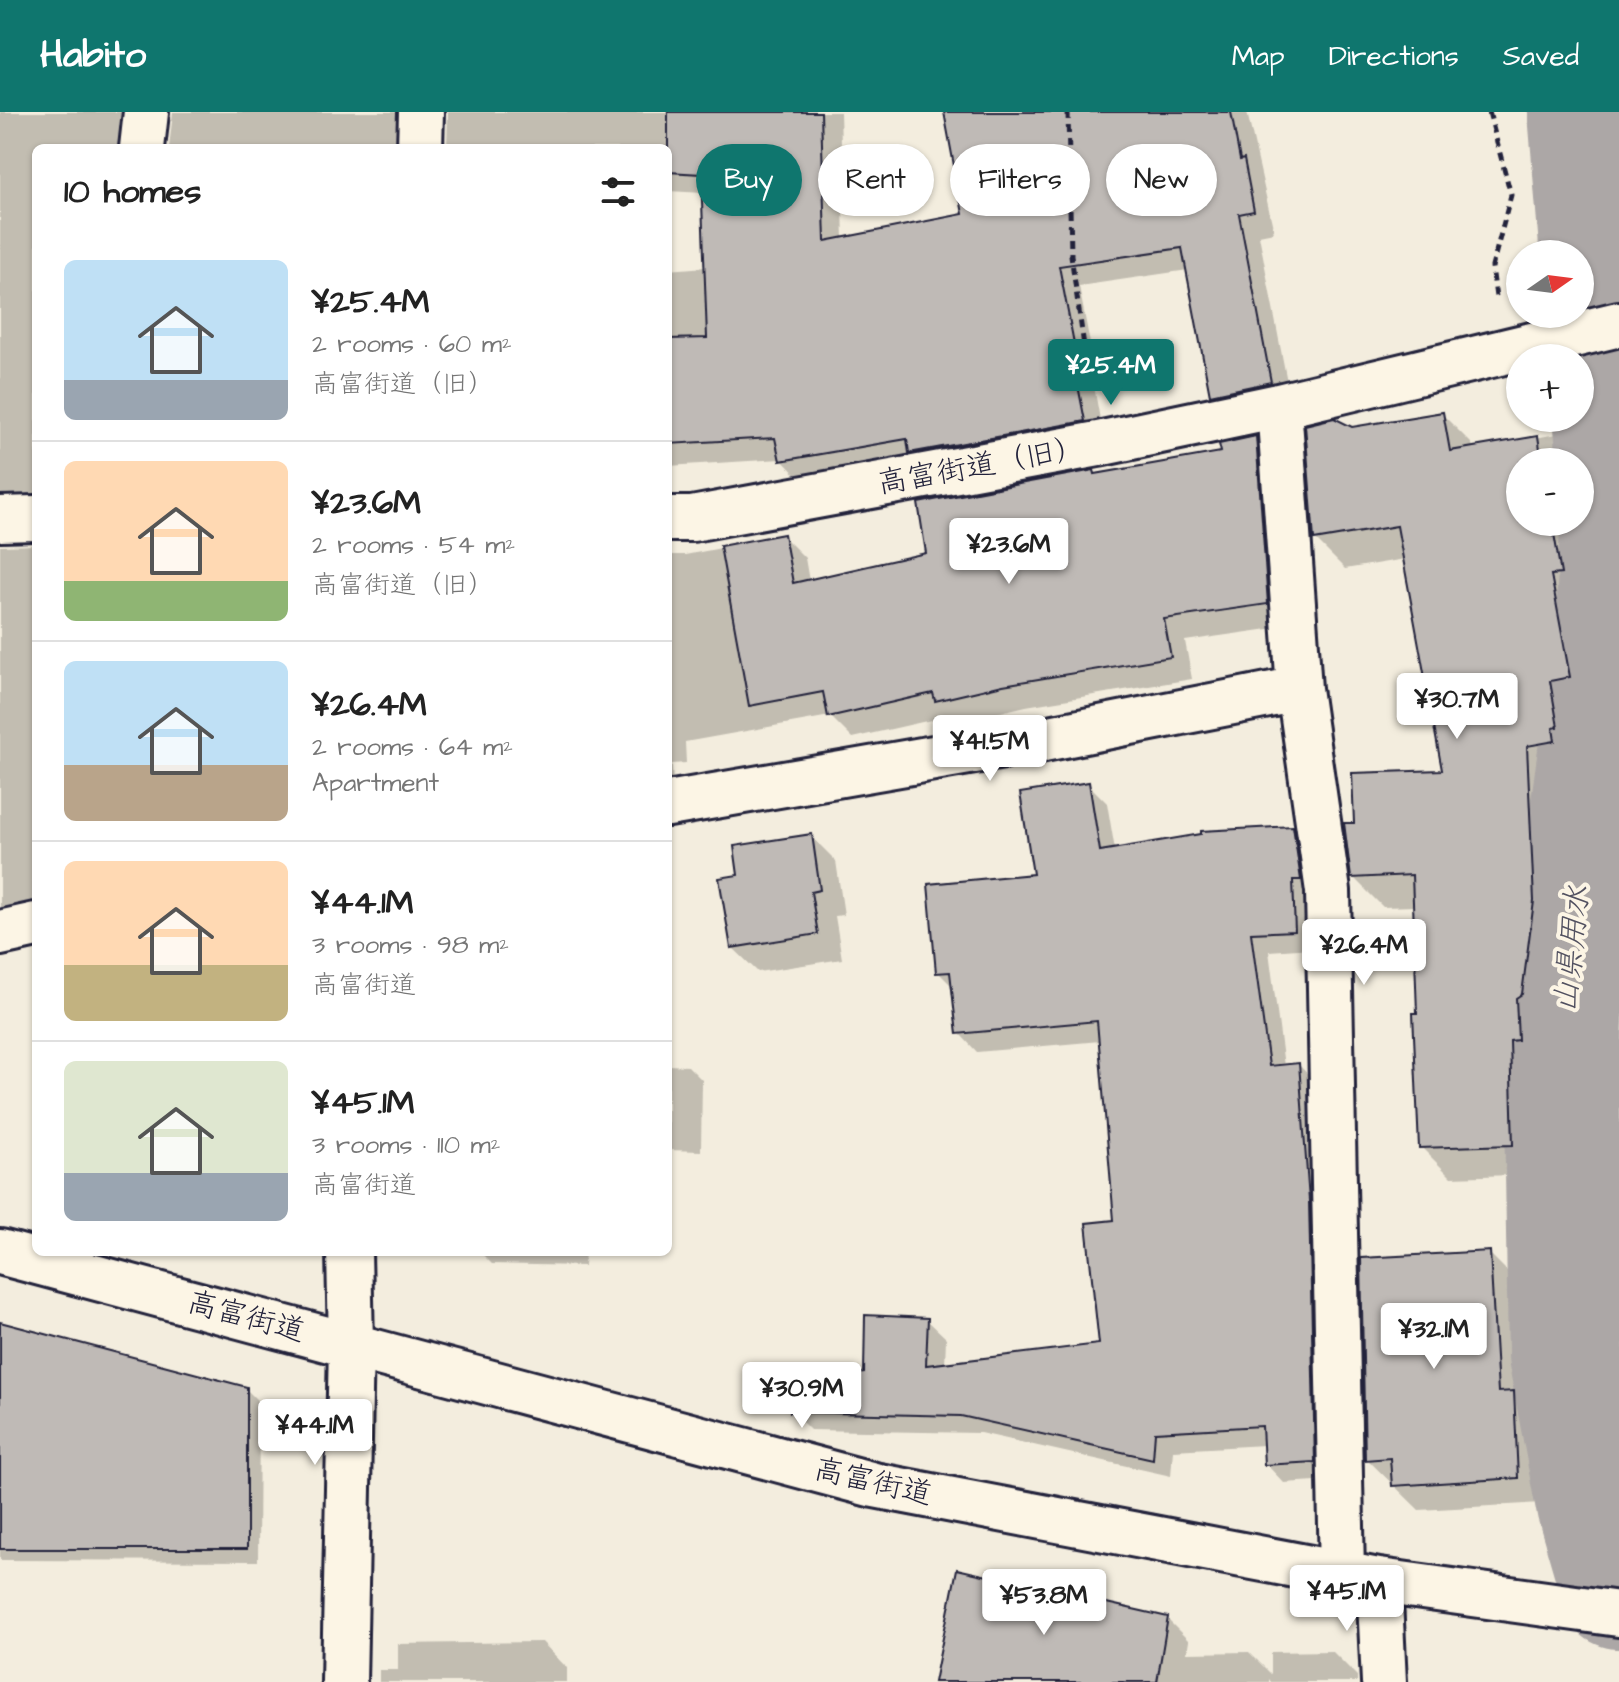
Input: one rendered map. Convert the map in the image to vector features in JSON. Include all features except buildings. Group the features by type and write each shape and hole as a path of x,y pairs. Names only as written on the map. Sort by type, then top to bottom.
{"street":[{"path":"142,144 146,112"},
{"path":"420,144 421,112"},
{"name":"高富街道（旧）","path":"672,519 692,519 1098,444 1279,406 1618,324"},
{"path":"1279,406 1299,689 1328,891 1360,1578 1384,1682"},
{"path":"0,519 32,518"},
{"path":"672,803 1044,739 1299,689"},
{"path":"0,933 32,926"},
{"name":"高富街道","path":"0,1252 874,1485 1360,1578 1611,1613"},
{"path":"344,1682 351,1344 349,1256"}],"path":[{"path":"1068,112 1071,255 1098,444"},
{"path":"1489,112 1511,195 1492,267 1504,353"}],"waterway":[{"name":"山県用水","path":"1586,112 1619,510 1613,629 1567,963 1562,1108 1566,1355 1594,1505 1619,1591"}]}
